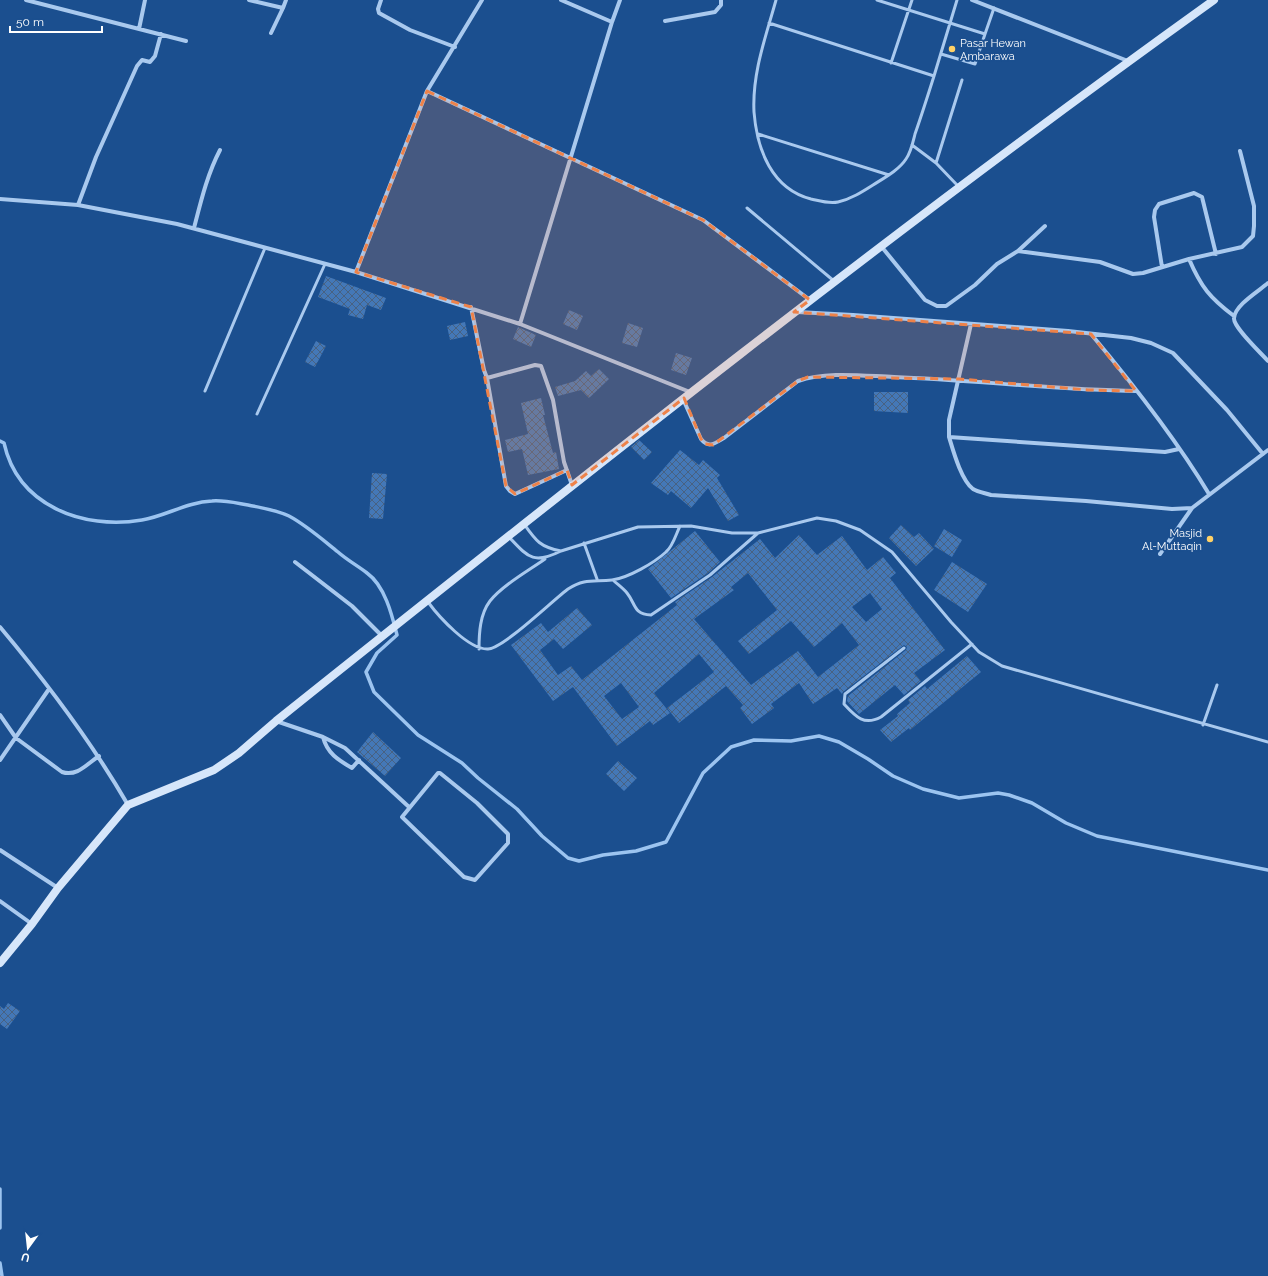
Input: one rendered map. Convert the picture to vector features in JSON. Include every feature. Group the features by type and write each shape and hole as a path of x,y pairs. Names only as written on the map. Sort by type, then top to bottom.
{"street":[{"path":"26,0 186,41"},
{"path":"139,28 145,0"},
{"path":"249,0 283,8"},
{"path":"271,33 286,0"},
{"path":"381,0 378,9 379,13 410,30 454,47"},
{"path":"356,272 427,91 482,0"},
{"path":"562,0 612,22"},
{"path":"520,324 620,0"},
{"path":"665,21 716,12 721,0"},
{"path":"972,0 1128,61"},
{"path":"0,963 32,924 58,888 128,805 214,770 240,753 276,721 690,392 794,312 836,282 881,246 1128,61 1214,0"},
{"path":"78,205 96,157 137,66 142,60 150,62 153,60 161,34"},
{"path":"427,91 703,220 810,300"},
{"path":"194,228 206,185 220,150"},
{"path":"1018,251 1100,262 1134,274 1162,268 1189,259 1242,247 1253,236 1254,206 1240,151"},
{"path":"1162,268 1154,217 1155,210 1159,204 1194,193 1202,197 1216,254"},
{"path":"0,199 78,205 194,228 356,272 520,324 690,392"},
{"path":"881,246 925,300 937,306 946,306 975,285 997,264 1018,251 1045,226"},
{"path":"1189,259 1197,280 1213,300 1234,316"},
{"path":"1268,284 1242,304 1234,316 1234,322 1238,328 1268,361"},
{"path":"472,308 484,370 487,378 506,486 515,494 567,470"},
{"path":"794,312 853,315 1091,334 1131,338 1151,343 1173,353 1227,410 1263,454"},
{"path":"971,324 949,420 948,437 956,460 971,487 979,492 991,495 1086,501 1172,509 1192,508"},
{"path":"1091,334 1179,448 1209,494"},
{"path":"487,378 535,365 541,366 553,400 564,462 572,485"},
{"path":"683,399 701,439 705,444 713,445 798,381 808,377 883,376 959,379 1088,390 1136,391"},
{"path":"948,437 1165,452 1179,448"},
{"path":"1160,554 1192,508 1268,450"},
{"path":"295,562 352,606 382,636"},
{"path":"0,627 99,756 128,805"},
{"path":"0,760 16,738 25,721 49,689"},
{"path":"0,715 16,738 52,766 69,774 75,773 99,756"},
{"path":"276,721 323,737 345,748 409,807"},
{"path":"323,737 326,747 344,763 352,768 359,760"},
{"path":"440,773 477,803 508,834 508,843 478,878 471,880 464,877 402,817 409,807 435,775 440,773"},
{"path":"0,850 58,888"},
{"path":"0,901 32,924"}],"lane":[{"path":"776,0 758,67 754,91 754,112 758,134 766,162 774,175 786,188 806,198 821,202 839,202 854,197 889,174 906,160 957,0"},
{"path":"877,0 985,34"},
{"path":"891,63 912,0"},
{"path":"941,54 974,64 994,8"},
{"path":"770,23 934,76"},
{"path":"936,163 962,80"},
{"path":"758,134 889,174"},
{"path":"912,145 936,163 959,188"},
{"path":"747,208 836,282"},
{"path":"205,391 265,248"},
{"path":"257,414 325,264"},
{"path":"479,649 479,632 483,616 490,601 513,581 545,559 560,551 638,527 680,526 732,534 758,533 817,518 836,521 860,530 892,552 972,644 980,652 1002,666 1204,725 1268,742"},
{"path":"524,524 536,541 547,548 560,551"},
{"path":"427,600 468,643 479,649 490,649 500,644 544,611 568,589 584,580 613,580 642,569 667,552 680,526"},
{"path":"613,580 627,593 636,609 642,614 651,615 710,575 758,533"},
{"path":"508,536 531,558 545,559"},
{"path":"584,543 587,556 597,579"},
{"path":"904,648 845,694 844,704 859,720 867,722 881,717 972,644"},
{"path":"1204,725 1217,685"}],"highlighted area":[{"path":"427,91 703,220 810,300 794,312 1091,334 1136,391 1088,390 959,379 808,377 798,381 713,445 705,444 701,439 684,398 572,485 567,470 515,494 506,486 471,307 356,272"}],"building":[{"path":"326,276 386,298 381,310 367,305 363,319 348,315 350,309 318,297"},
{"path":"569,310 583,316 577,330 563,324"},
{"path":"465,322 468,336 450,340 447,326"},
{"path":"628,323 643,328 637,347 622,343"},
{"path":"518,327 536,335 531,347 513,339"},
{"path":"316,341 326,346 315,367 305,362"},
{"path":"676,353 692,358 686,375 671,370"},
{"path":"599,369 609,379 589,398 581,390 558,396 555,387 575,381 586,371 591,376"},
{"path":"874,392 908,392 908,413 874,411"},
{"path":"541,398 545,415 543,415 553,453 556,452 559,469 528,475 522,449 508,452 505,440 528,434 521,403"},
{"path":"639,440 652,452 644,460 631,447"},
{"path":"680,450 699,465 703,460 720,475 717,478 739,515 728,521 708,488 691,508 671,491 668,495 651,483"},
{"path":"372,473 387,474 383,519 369,518"},
{"path":"901,525 914,537 919,533 934,549 916,566 889,538"},
{"path":"944,529 962,540 952,557 934,546"},
{"path":"695,531 720,562 708,573 671,598 648,569"},
{"path":"799,535 817,555 842,536 867,570 883,557 896,573 890,578 945,650 914,673 921,681 904,695 895,685 859,714 847,701 848,696 906,650 907,647 904,645 842,694 837,688 813,704 799,683 771,704 774,708 752,724 740,708 743,705 726,686 679,723 667,708 714,672 699,654 654,693 670,713 653,725 650,721 617,746 573,687 553,701 511,645 541,623 548,632 577,608 592,625 563,649 554,639 540,650 558,675 571,666 582,680 677,605 675,602 712,577 760,539 775,558","holes":["748,573 777,610 738,641 749,654 791,621 814,647 842,623 859,645 818,677 798,651 751,685 694,619 734,590 731,587","870,593 882,609 866,622 852,607","621,683 639,707 622,719 604,696"]},
{"path":"952,562 987,584 968,612 934,590"},
{"path":"967,656 981,672 910,730 909,728 891,742 880,730 898,716 897,714 910,703 908,700 925,686 927,689"},
{"path":"373,732 401,758 385,776 357,752"},
{"path":"618,761 637,778 624,791 606,774"},
{"path":"8,1003 20,1011 7,1029 0,1024 0,1006 4,1009"}],"waterway":[{"path":"0,441 4,443 12,465 23,483 38,498 56,509 76,517 98,521 120,522 142,520 185,506 203,502 221,501 279,512 289,516 308,528 341,555 364,570 379,585 387,601 397,635 377,653 366,672 374,692 418,735 462,763 478,778 517,809 542,836 568,858 579,861 603,855 636,851 666,842 703,773 731,747 754,740 791,741 819,736 839,742 893,776 923,789 959,798 998,793 1009,795 1032,803 1066,823 1097,836 1268,870"},
{"path":"0,1189 0,1228"},
{"path":"0,1263 2,1276"}],"place":[{"name":"Pasar Hewan Ambarawa","path":"952,49"},
{"name":"Masjid Al-Muttaqin","path":"1210,539"}]}
